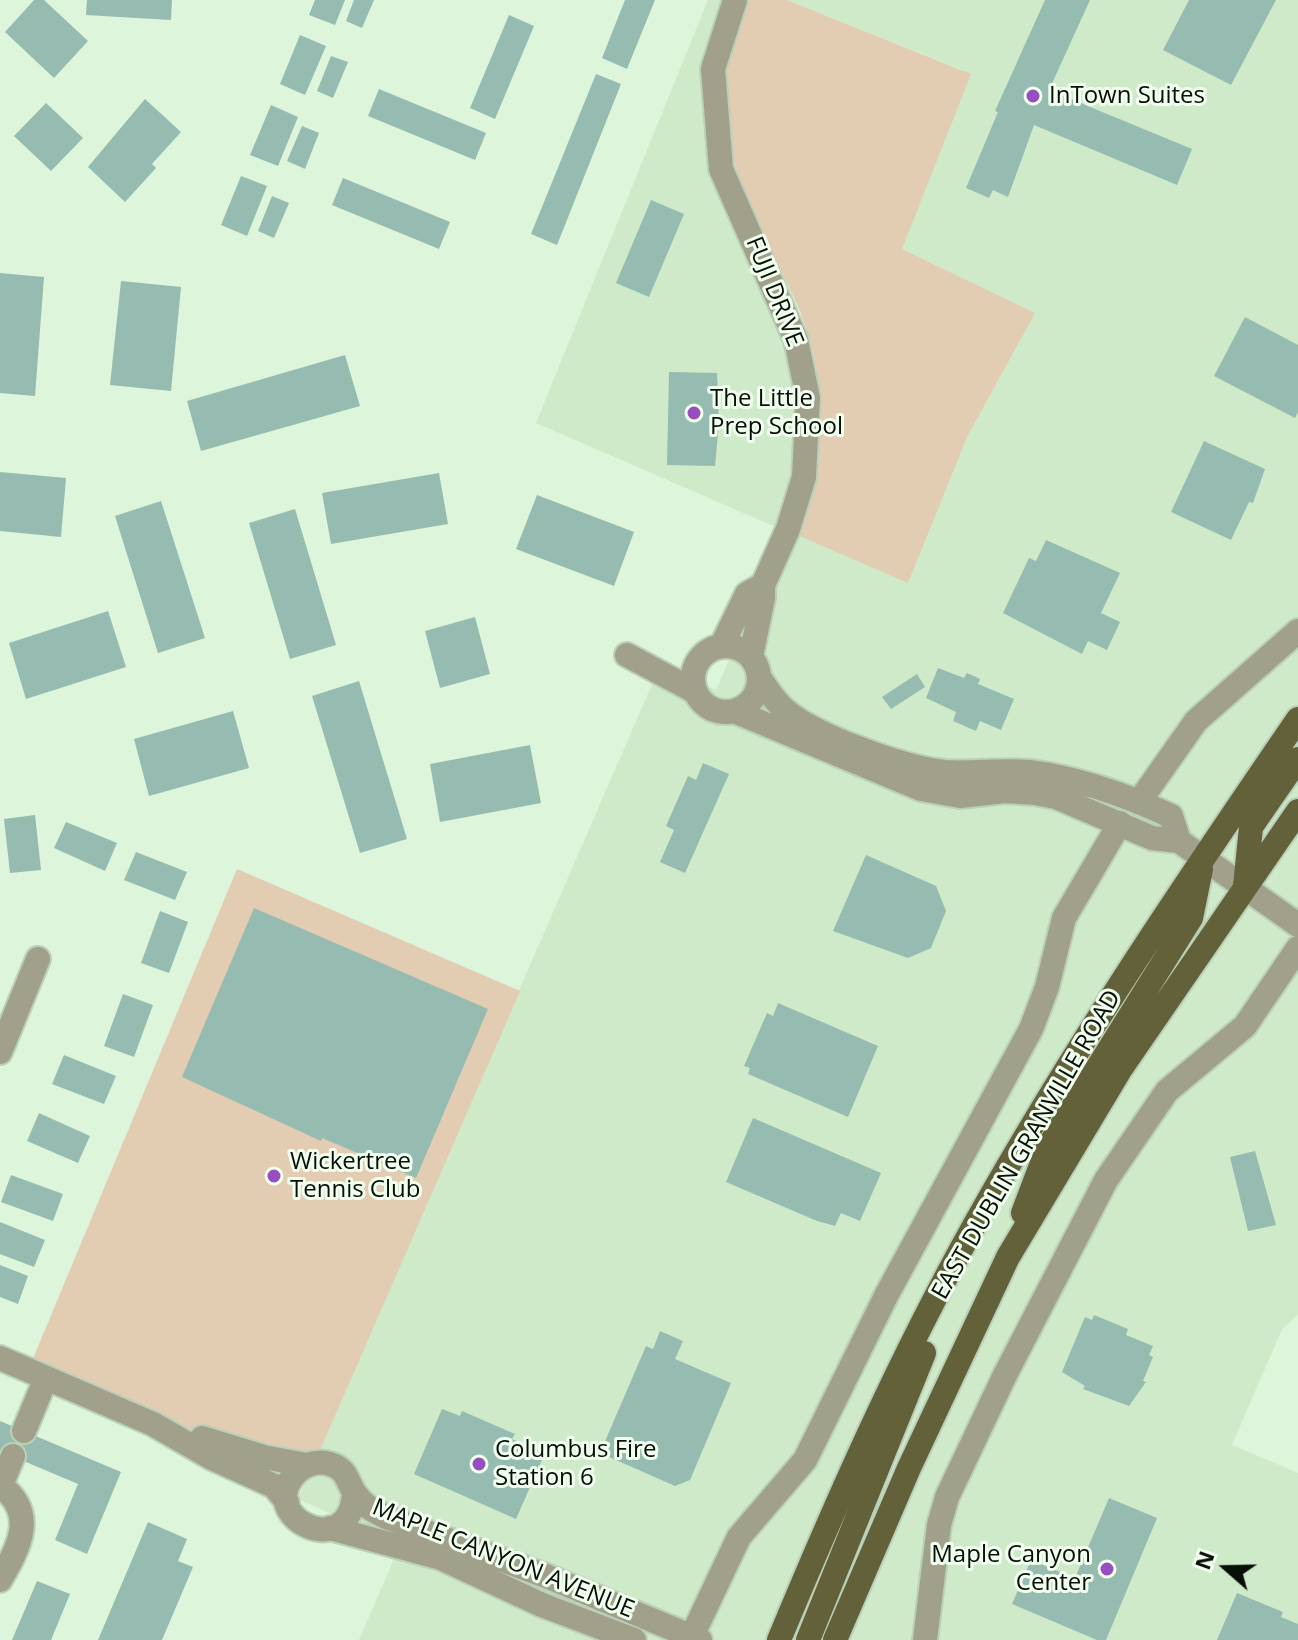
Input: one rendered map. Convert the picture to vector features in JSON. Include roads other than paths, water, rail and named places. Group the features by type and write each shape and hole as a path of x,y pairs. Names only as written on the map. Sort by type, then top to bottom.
{"main road":[{"name":"EAST DUBLIN GRANVILLE ROAD","path":"779,1640 857,1453 975,1225 1087,1035 1298,719"},
{"path":"1245,889 1251,827 1298,759"},
{"name":"EAST DUBLIN GRANVILLE ROAD","path":"835,1640 909,1468 1008,1257 1120,1070 1298,811"},
{"path":"1008,1257 1048,1147 1191,918 1203,859"},
{"path":"808,1640 975,1225"}],"street":[{"name":"FUJI DRIVE","path":"735,0 713,69 721,169 796,340 808,398 804,477 788,529 763,585 755,666"},
{"name":"FUJI DRIVE","path":"722,645 747,594 763,585"},
{"path":"1139,802 1196,721 1286,646 1298,631"},
{"path":"696,692 694,672 697,662 704,654 722,645 733,646 755,666 787,712 825,732 906,764 945,772 1029,772 1139,802 1171,816 1179,841"},
{"path":"627,655 696,692 709,707 734,711 921,789 960,796 1005,791 1035,793 1120,823 1152,838 1179,841 1298,925"},
{"path":"652,668 697,662"},
{"path":"734,711 753,698 755,666"},
{"name":"EAST DUBLIN GRANVILLE ROAD","path":"696,1638 739,1537 805,1460 895,1280 1031,1029 1047,987 1064,918 1120,823"},
{"path":"925,1640 939,1525 947,1497 1106,1180 1161,1098 1245,1026 1298,948"},
{"path":"0,1052 38,959"},
{"name":"MAPLE CANYON AVENUE","path":"0,1358 153,1424 212,1458 274,1486 299,1522 309,1528 330,1528 429,1553 542,1605 634,1640"},
{"path":"24,1431 46,1378"},
{"name":"MAPLE CANYON AVENUE","path":"153,1424 264,1457 306,1465 327,1463 337,1467 351,1482 354,1492 364,1504 386,1517 559,1581 696,1638"},
{"path":"0,1580 23,1521 15,1497 0,1485 13,1456"},
{"path":"287,1502 291,1479 306,1465"},
{"name":"MAPLE CANYON AVENUE","path":"330,1528 350,1513 354,1492"}],"place":[{"name":"InTown Suites","path":"1033,96"},
{"name":"The Little Prep School","path":"694,413"},
{"name":"Wickertree Tennis Club","path":"274,1176"},
{"name":"Columbus Fire Station 6","path":"479,1464"},
{"name":"Maple Canyon Center","path":"1107,1569"}]}
